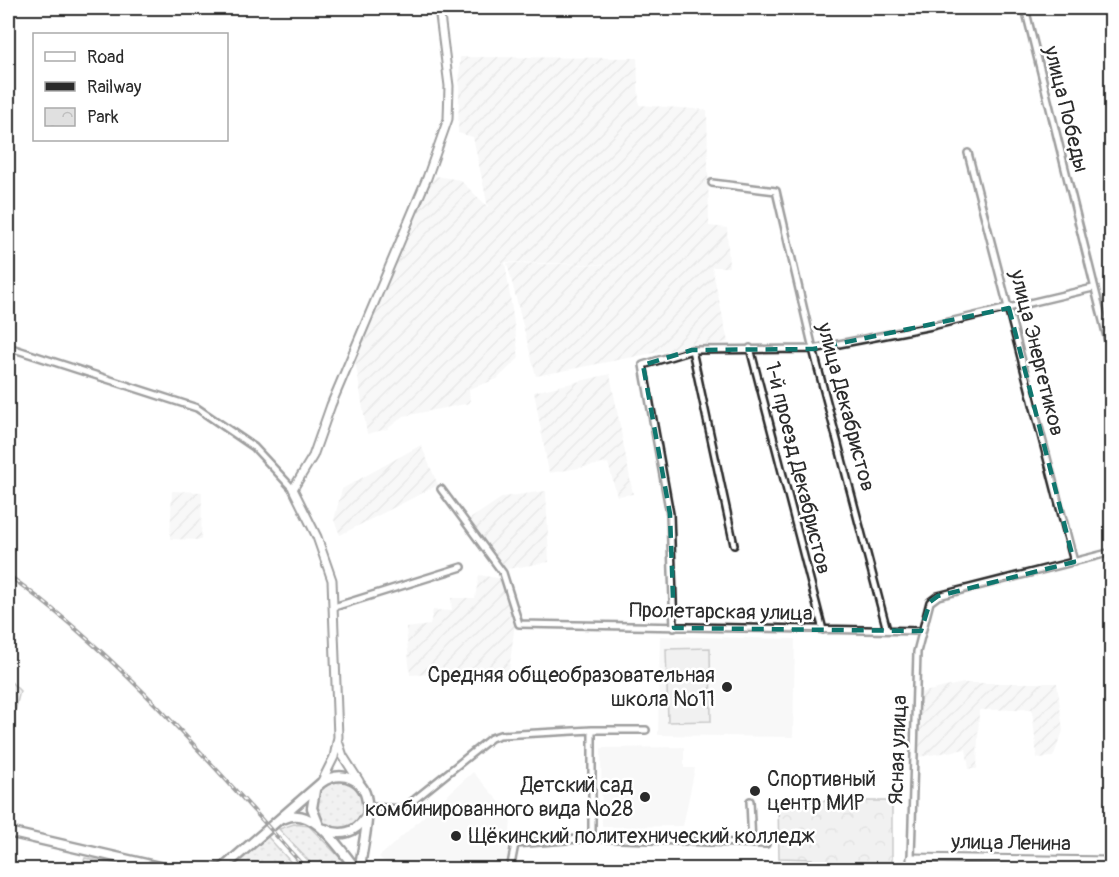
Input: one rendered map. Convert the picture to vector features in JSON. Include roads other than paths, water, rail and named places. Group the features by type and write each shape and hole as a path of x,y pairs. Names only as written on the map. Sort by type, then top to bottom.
{"main road":[{"path":"213,870 222,869 319,785 331,777 342,776 353,779 362,786 368,810 359,870"},
{"path":"319,785 311,802 313,814 359,870"},
{"path":"279,820 296,815 332,832 349,832 363,822 368,810"},
{"path":"8,832 172,870"}],"street":[{"path":"293,489 313,456 331,405 427,178 448,119 449,86 439,8"},
{"name":"улица Победы","path":"1024,8 1112,357"},
{"name":"улица Энергетиков","path":"968,153 1074,562"},
{"name":"улица Декабристов","path":"712,183 776,191 813,350 887,630"},
{"path":"674,628 670,514 643,365 692,350 750,348 813,350 932,326 1093,288"},
{"path":"8,347 197,408 254,447 293,489 317,537 332,580 338,737 334,758 319,785"},
{"name":"1-й проезд Декабристов","path":"750,348 823,630"},
{"path":"692,350 734,545"},
{"name":"Пролетарская улица","path":"441,489 503,573 519,624 921,631"},
{"name":"Ясная улица","path":"911,870 917,652 930,602 938,596 1112,552"},
{"path":"334,607 462,567"},
{"path":"368,810 403,809 491,738 592,730 646,730"},
{"path":"592,730 592,838"},
{"path":"338,737 343,756 362,786"},
{"path":"750,801 752,844"},
{"path":"510,870 516,843 592,838 766,844"},
{"name":"улица Ленина","path":"911,858 1112,861"}],"railway":[{"path":"8,575 49,607 128,677 165,714 307,870"}],"place":[{"name":"Средняя общеобразовательная школа №11","path":"727,687"},
{"name":"Спортивный центр МИР","path":"755,791"},
{"name":"Детский сад комбинированного вида №28","path":"645,797"},
{"name":"Щёкинский политехнический колледж","path":"456,836"}]}
